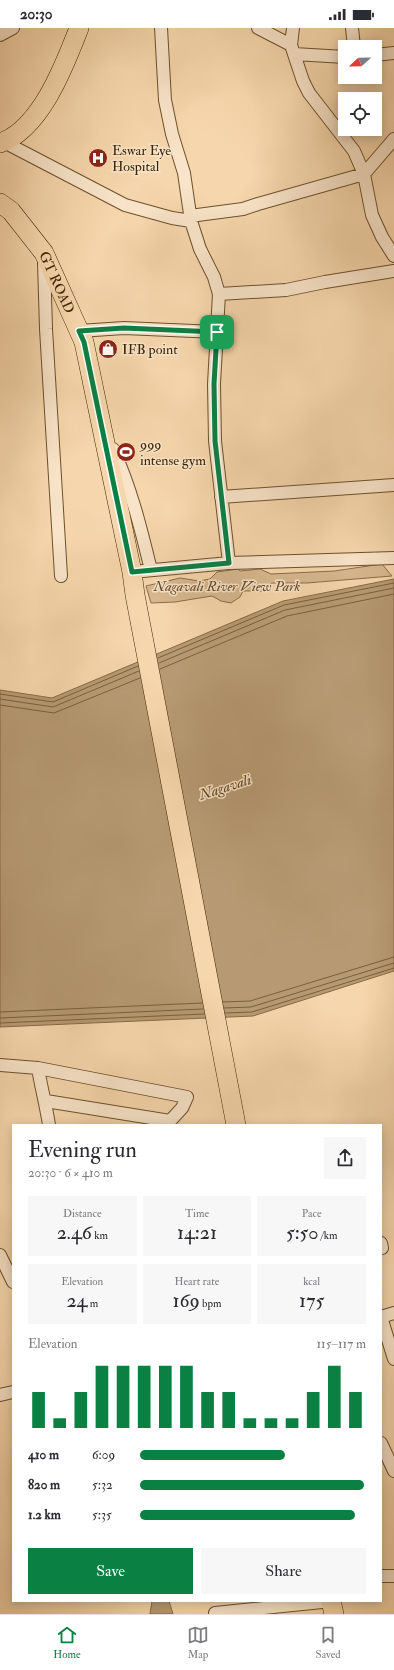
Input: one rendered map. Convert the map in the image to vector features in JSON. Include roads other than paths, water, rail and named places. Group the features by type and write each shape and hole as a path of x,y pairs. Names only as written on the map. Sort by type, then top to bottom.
{"main road":[{"path":"1,139 29,109 59,51 68,28"},
{"path":"1,139 22,129 33,118 50,93 61,73 80,28"},
{"name":"GT ROAD","path":"0,191 6,196 5,207 44,253 84,342 132,572 134,595 236,1124"}],"street":[{"path":"0,35 13,28"},
{"path":"161,28 165,100 172,134 184,173 190,218 200,249 214,277 218,294 214,384 215,441 229,563"},
{"path":"258,28 292,49 338,56"},
{"path":"293,28 292,49 303,81 310,93 354,151 364,174 372,215 382,237 394,256"},
{"path":"352,28 353,40"},
{"path":"382,54 394,53"},
{"path":"1,139 125,205 172,218 190,218 243,209 364,174 394,139"},
{"path":"44,253 47,336 61,576"},
{"path":"218,294 286,290 394,271"},
{"path":"79,331 124,328 217,332"},
{"path":"100,422 127,484 151,570"},
{"path":"221,497 394,485"},
{"path":"132,572 229,563 394,558"},
{"path":"0,1065 38,1068 187,1097 182,1108 170,1123 46,1101"},
{"path":"38,1068 41,1088 46,1101 48,1124"},
{"path":"4,1257 12,1279"},
{"path":"382,1317 394,1313"},
{"path":"382,1320 394,1359"},
{"path":"0,1396 12,1392"},
{"path":"382,1445 394,1471"},
{"path":"382,1576 394,1576"},
{"path":"215,1613 327,1606"}],"water":[{"name":"Nagavali","path":"394,579 394,971 253,1016 0,1027 0,690 52,698 283,601"},
{"path":"152,1602 169,1602 173,1614 150,1614"}],"place":[{"name":"Eswar Eye Hospital","path":"98,158"},
{"name":"IFB point","path":"108,349"},
{"name":"999 intense gym","path":"126,452"}],"park label":[{"name":"Nagavali River View Park","path":"227,586"}]}
